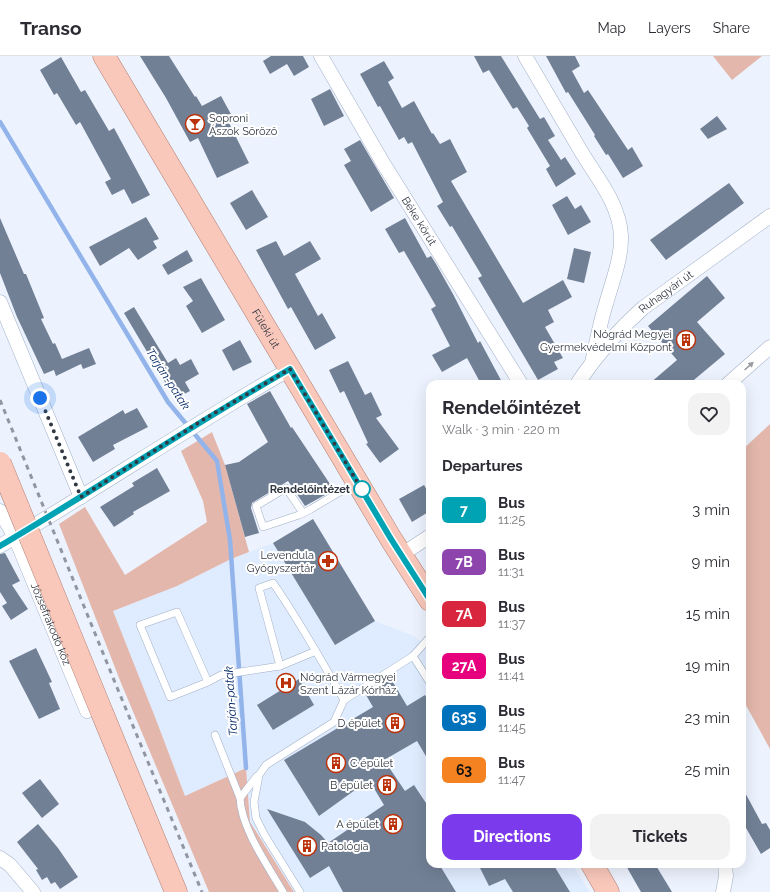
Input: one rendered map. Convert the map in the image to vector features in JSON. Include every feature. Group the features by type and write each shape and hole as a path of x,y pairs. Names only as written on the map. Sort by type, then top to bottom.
{"main road":[{"name":"Füleki út","path":"104,56 401,555 426,594"},
{"path":"0,463 95,713 176,892"},
{"path":"594,868 608,892"}],"street":[{"name":"Béke körút","path":"321,56 384,163 519,380"},
{"path":"525,56 607,193 616,212 619,224 621,237 618,259 605,306 592,363"},
{"name":"Ruhagyári út","path":"580,380 592,363 625,324 643,308 770,216"},
{"path":"0,302 81,497"},
{"path":"733,380 770,347"},
{"path":"0,546 206,418 290,369"},
{"name":"Józsefrakodó köz","path":"0,511 15,537 95,713"},
{"path":"401,555 426,539"},
{"path":"0,858 10,865 33,892"},
{"path":"723,892 726,876 725,868"}],"lane":[{"path":"303,513 286,488 256,506 262,527 303,513 357,481"},
{"path":"280,666 259,588 274,582 344,700"},
{"path":"208,682 177,612 140,625 170,697 208,682 221,675 249,672 280,666 316,651"},
{"path":"240,798 266,765 334,722 344,700 413,656 426,641"},
{"path":"413,656 426,677"},
{"path":"215,735 240,798 240,808 250,834 283,892"},
{"path":"259,775 254,802 256,818 264,834 300,892"}],"shaded area":[{"path":"713,56 762,56 732,80"},
{"path":"770,424 770,749 746,705 746,446"},
{"path":"212,432 225,465 249,552 231,559 177,586 113,611 185,796 246,768 250,822 294,892 209,892 121,683 59,524 85,507 125,575 207,522 203,501 181,451"},
{"name":"Nógrád Vármegyei Szent Lázár Kórház","path":"313,519 375,621 414,636 426,646 426,868 575,868 590,892 294,892 250,822 246,768 185,796 113,611 177,586 231,559 273,543"}],"building":[{"path":"140,56 169,56 202,106 221,96 232,116 227,119 249,163 217,178 198,138 190,142 166,98"},
{"path":"271,56 303,56 309,67 294,76 287,64 270,74 263,61"},
{"path":"474,56 501,56 540,119 544,117 555,136 548,140 561,160 565,157 576,174 556,187 546,169 550,166 527,128 529,126 517,107 513,109 489,70 483,73"},
{"path":"546,56 575,56 580,66 572,71 584,93 588,90 628,150 632,147 643,166 623,178 608,154 606,155 568,92 566,93"},
{"path":"61,57 81,92 85,90 109,131 114,128 150,195 132,204 124,189 112,195 105,182 111,179 80,122 76,125 57,93 54,95 40,70"},
{"path":"384,61 394,78 388,82 402,108 414,101 432,134 433,133 440,144 450,139 467,172 451,181 523,303 563,280 572,297 548,310 554,322 545,327 563,358 554,362 558,369 538,380 478,278 482,276 452,226 450,227 437,206 443,202 412,142 408,144 404,137 399,140 380,106 378,107 360,74"},
{"path":"330,89 344,116 324,126 311,99"},
{"path":"717,116 727,129 708,139 700,129"},
{"path":"360,140 394,198 371,212 344,165 351,161 344,149"},
{"path":"729,183 744,203 666,260 650,240"},
{"path":"252,190 268,217 246,230 230,203"},
{"path":"567,196 575,209 581,205 591,222 568,235 552,205"},
{"path":"146,217 159,239 153,241 157,248 138,260 129,248 100,266 89,247"},
{"path":"0,218 24,274 26,274 44,318 41,319 53,344 55,343 62,359 89,348 96,364 83,369 81,364 56,376 54,370 44,374 17,317 0,273"},
{"path":"405,218 427,258 431,256 436,264 478,343 480,341 501,380 479,380 467,358 442,372 432,355 450,346 431,309 436,306 404,251 399,253 385,229"},
{"path":"276,241 284,256 310,241 321,259 295,274 318,316 322,313 336,338 315,350 291,307 288,309 256,250"},
{"path":"574,248 591,252 584,283 567,279"},
{"path":"187,250 193,261 168,275 162,265"},
{"name":"Nógrád Megyei Gyermekvédelmi Központ","path":"707,276 725,298 697,322 725,354 694,380 654,380 677,360 648,326"},
{"path":"201,278 225,320 202,333 186,306 193,301 183,287"},
{"path":"134,307 168,363 176,358 180,365 191,359 199,374 185,382 190,391 175,399 124,313"},
{"path":"240,340 252,362 233,371 222,350"},
{"path":"348,361 365,395 371,392 382,415 376,418 399,449 380,463 366,444 368,443 344,391 340,393 329,370"},
{"path":"270,391 291,428 292,427 334,490 305,506 288,481 252,503 251,508 259,533 245,537 225,465 239,462 268,442 247,404"},
{"path":"137,408 148,427 113,445 115,449 93,462 78,437 123,410 125,414"},
{"path":"157,468 170,491 133,512 134,514 114,527 100,507 134,486 132,483"},
{"path":"424,485 426,488 426,513 412,522 399,499"},
{"name":"Rendelőintézet","path":"313,519 375,621 335,645 273,543"},
{"path":"5,553 20,581 12,585 28,609 11,620 2,606 7,603 0,592 0,554"},
{"path":"36,648 52,682 49,683 60,709 39,719 9,661"},
{"path":"299,679 314,705 273,730 257,705"},
{"path":"391,679 407,706 425,695 426,697 426,756 417,741 384,760 405,791 414,785 426,803 426,868 441,868 456,892 343,892 329,866 310,878 267,809 305,822 328,843 384,805 369,780 319,816 284,760 373,707 366,695"},
{"path":"40,779 59,804 42,818 22,793"},
{"path":"746,794 762,824 766,823 770,830 770,848 761,854 746,828"},
{"path":"38,824 58,848 78,877 60,889 55,882 51,884 47,877 42,880 36,870 38,869 17,842"},
{"path":"480,868 555,868 570,892 513,892 505,879 489,886"},
{"path":"627,868 657,868 672,892 641,892"}],"waterway":[{"name":"Tarján-patak","path":"0,122 168,402 217,461 230,540 246,768"}],"railway":[{"path":"0,400 202,892"}],"bus line":[{"name":"7","path":"0,546 206,418 290,369 391,539 426,594"}],"place":[{"name":"Soproni Ászok Söröző","path":"195,124"},
{"name":"Nógrád Megyei Gyermekvédelmi Központ","path":"686,340"},
{"name":"Rendelőintézet","path":"362,489"},
{"name":"Levendula Gyógyszertár","path":"328,561"},
{"name":"Nógrád Vármegyei Szent Lázár Kórház","path":"286,683"},
{"name":"D épület","path":"395,723"},
{"name":"C épület","path":"336,763"},
{"name":"B épület","path":"387,785"},
{"name":"A épület","path":"393,824"},
{"name":"Patológia","path":"307,846"}],"route":[{"path":"40,398 81,497 206,418 290,369 365,495 362,489"}]}
